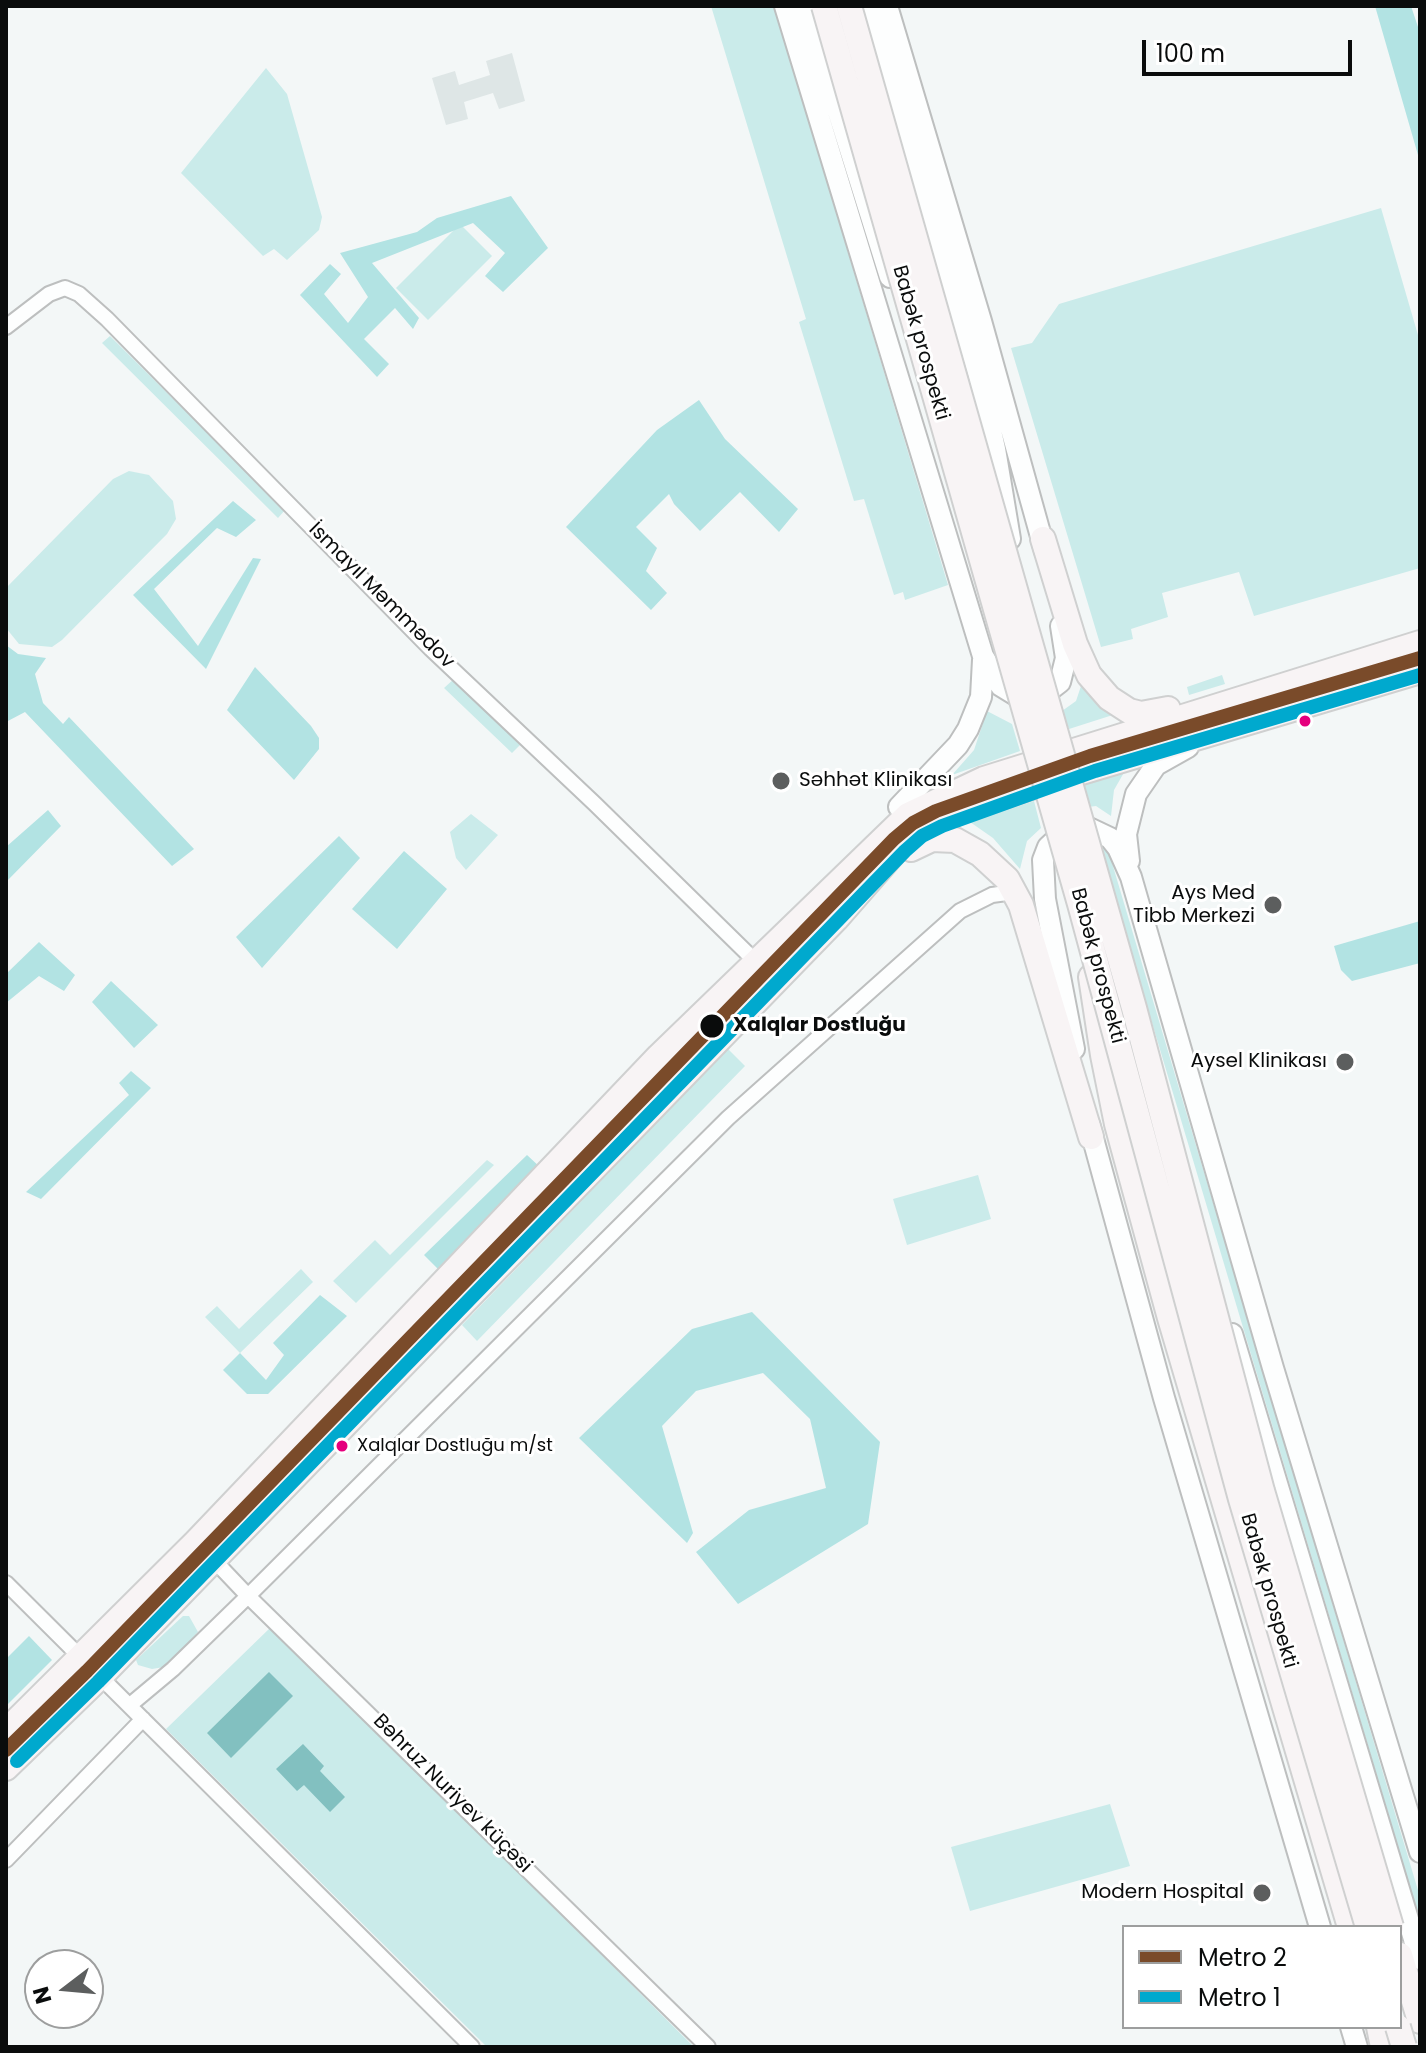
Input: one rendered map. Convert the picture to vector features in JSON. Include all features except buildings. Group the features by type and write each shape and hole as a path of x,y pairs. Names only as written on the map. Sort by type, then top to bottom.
{"main road":[{"name":"Babək prospekti","path":"785,6 983,656"},
{"path":"805,6 1012,621"},
{"name":"Babək prospekti","path":"824,6 1134,1008 1262,1491 1390,1925"},
{"name":"Babək prospekti","path":"849,6 1012,621 1080,904 1241,1499 1367,1925"},
{"path":"869,6 979,377 995,449 1012,621"},
{"path":"887,6 1081,659 1099,689 1119,706 1141,714 1171,709"},
{"path":"983,656 1001,686 1019,697 1042,696 1060,682 1065,671 1064,644 1043,539"},
{"path":"836,919 897,849 914,835 1091,744 1420,643"},
{"path":"899,807 937,787 981,771 1171,709 1343,658 1394,650"},
{"path":"802,917 846,861 951,753 968,729 981,697 983,656"},
{"path":"6,1731 196,1542 598,1120 908,815 958,790 1225,729 1420,671"},
{"path":"1131,877 1126,834 1136,794 1148,773 1177,752 1225,729"},
{"path":"1091,1137 1045,899 1043,860 1052,841 1063,833 1089,828 1110,838 1131,877 1278,1383 1415,1817 1420,1852"},
{"path":"6,1768 101,1676 836,919 910,850 932,839 955,840 997,868 1014,892 1044,978 1319,1925"},
{"path":"1080,904 1117,1124 1179,1348 1349,1925"},
{"path":"1134,1008 1420,1959"},
{"path":"1402,1962 1420,2021"}],"street":[{"name":"İsmayıl Məmmədov","path":"6,327 49,294 65,288 79,294 431,649 749,955"},
{"path":"716,1002 749,955 846,861"},
{"path":"130,1705 173,1669 248,1596 739,1108 960,911 992,895 1014,892"},
{"name":"Bəhruz Nuriyev küçəsi","path":"196,1542 708,2047"},
{"path":"6,1583 472,2047"},
{"path":"6,1860 143,1719"}],"shaded area":[{"path":"711,6 774,6 948,585 905,600 903,592 894,595 864,499 854,501 799,322 806,319"},
{"path":"1375,6 1411,6 1420,33 1418,155"},
{"path":"512,53 525,101 499,109 493,93 464,102 468,119 446,125 432,78 455,71 459,85 490,75 486,61"},
{"path":"266,68 287,94 322,217 319,230 287,260 274,249 263,256 181,173"},
{"path":"511,196 548,248 503,292 485,276 505,253 473,223 372,263 419,318 413,329 395,308 364,339 389,364 377,377 300,295 330,264 341,274 324,294 348,323 368,297 340,253 417,232 437,218"},
{"path":"1381,208 1420,342 1420,568 1254,616 1239,572 1162,593 1168,617 1131,629 1133,639 1101,647 1011,348 1032,343 1059,304"},
{"path":"460,224 492,256 428,320 396,288"},
{"path":"110,336 285,510 278,518 102,343"},
{"path":"699,400 725,439 798,509 779,532 740,492 700,531 674,504 669,494 636,527 657,548 646,571 667,593 651,610 566,527 657,430"},
{"path":"129,471 149,475 173,501 176,519 167,534 62,640 52,647 19,644 6,628 6,588 113,479"},
{"path":"233,501 256,520 236,537 217,528 154,589 198,646 253,558 261,559 206,669 133,595"},
{"path":"6,645 18,654 46,658 35,674 43,703 63,724 69,717 194,849 172,866 25,712 6,722"},
{"path":"255,667 319,738 319,749 294,780 227,710"},
{"path":"1222,675 1225,684 1189,695 1187,687"},
{"path":"455,678 520,745 512,753 444,688"},
{"path":"1082,683 1100,705 1119,713 1069,729 1062,711 1076,701"},
{"path":"987,711 1012,724 1020,751 952,775 974,750"},
{"path":"1130,762 1114,790 1111,816 1096,806 1088,807 1082,779"},
{"path":"1034,801 1041,828 1027,841 1020,869 993,838 970,822"},
{"path":"48,810 61,826 6,882 6,847"},
{"path":"471,814 498,835 466,870 456,858 450,832"},
{"path":"339,836 360,858 262,968 236,937"},
{"path":"1098,842 1107,846 1420,1897 1420,1920"},
{"path":"404,851 447,889 397,949 352,909"},
{"path":"1420,921 1420,963 1352,981 1341,970 1334,946"},
{"path":"39,942 75,975 64,991 39,976 6,1003 6,974"},
{"path":"111,981 158,1025 134,1048 92,1002"},
{"path":"728,1049 745,1066 477,1341 462,1325"},
{"path":"131,1071 151,1088 41,1199 26,1192 129,1095 119,1083"},
{"path":"527,1155 541,1168 438,1269 424,1255"},
{"path":"487,1160 494,1165 356,1303 333,1281 375,1240 390,1255"},
{"path":"978,1175 991,1219 907,1245 893,1199"},
{"path":"301,1269 313,1282 240,1353 205,1317 217,1306 239,1329"},
{"path":"320,1295 347,1316 268,1394 247,1394 223,1370 240,1353 266,1380 284,1355 273,1343"},
{"path":"752,1312 880,1442 868,1524 738,1604 696,1552 749,1510 826,1488 810,1419 763,1373 696,1391 662,1426 693,1533 687,1543 579,1438 692,1329"},
{"path":"183,1616 189,1616 198,1632 164,1667 152,1669 138,1665 136,1660"},
{"path":"271,1627 694,2047 487,2047 166,1729"},
{"path":"29,1636 52,1660 6,1706 6,1659"},
{"path":"269,1672 293,1696 231,1758 207,1733"},
{"path":"303,1744 324,1766 320,1771 345,1797 330,1812 304,1785 297,1791 276,1769"},
{"path":"1110,1804 1130,1866 970,1911 951,1847"}],"metro line":[{"name":"2","path":"6,1750 87,1671 894,839 913,823 936,811 1090,756 1420,658"},
{"name":"1","path":"17,1761 98,1682 922,836 1095,771 1420,675"}],"place":[{"name":"Səhhət Klinikası","path":"781,781"},
{"name":"Ays Med Tibb Merkezi","path":"1273,905"},
{"name":"Xalqlar Dostluğu","path":"712,1026"},
{"name":"Aysel Klinikası","path":"1345,1062"},
{"name":"Xalqlar Dostluğu m/st","path":"342,1446"},
{"name":"Modern Hospital","path":"1262,1893"}]}
